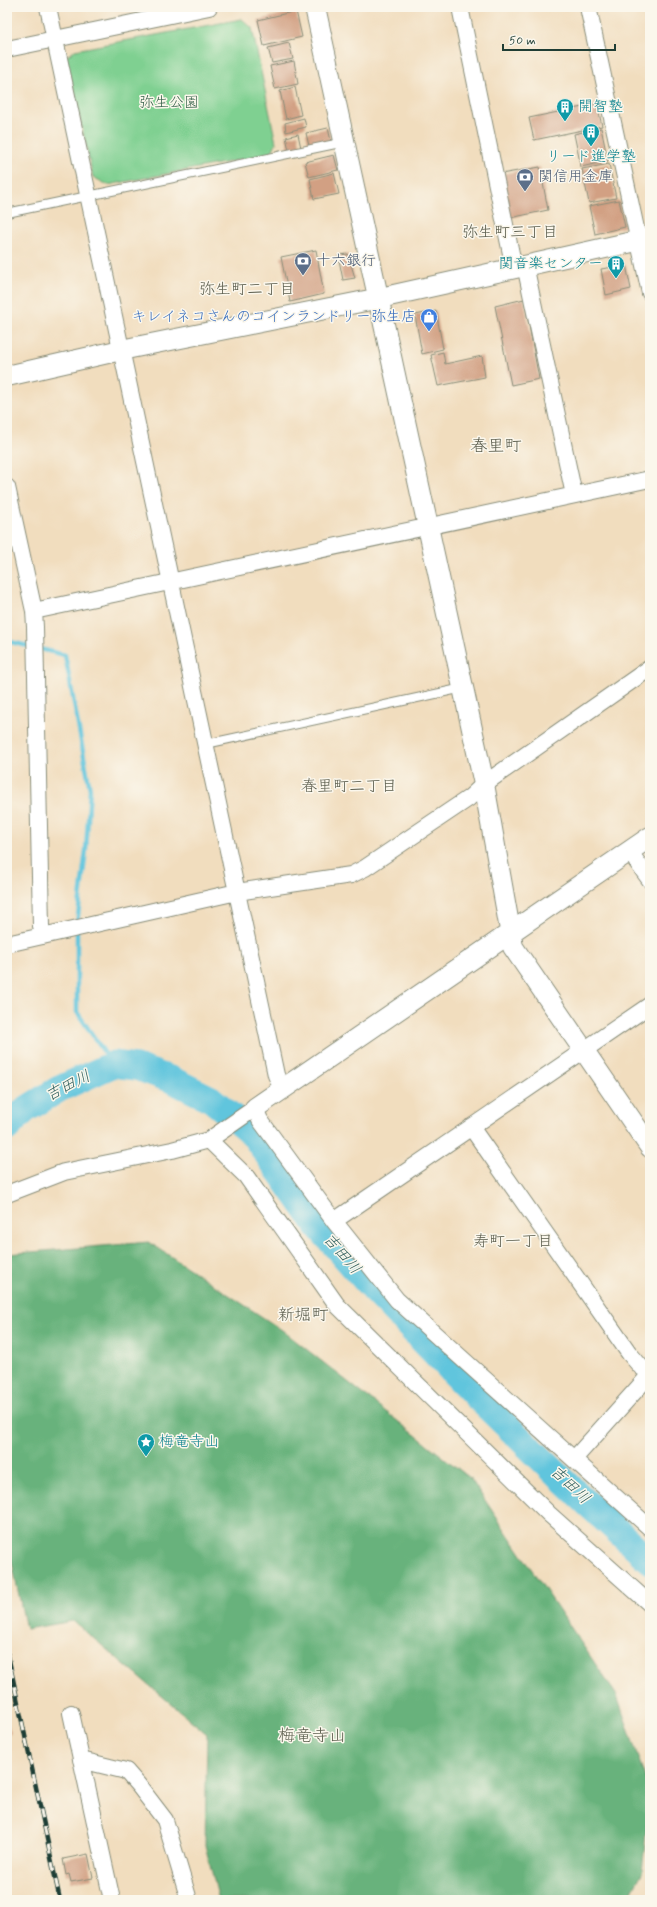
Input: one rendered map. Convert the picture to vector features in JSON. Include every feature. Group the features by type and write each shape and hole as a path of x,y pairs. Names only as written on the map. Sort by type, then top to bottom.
{"street":[{"path":"48,7 276,1075 282,1089"},
{"path":"7,49 210,7"},
{"path":"315,7 380,298 484,784 513,947 650,1147"},
{"path":"460,7 574,495"},
{"path":"588,7 644,239 650,293"},
{"path":"7,376 121,350 380,298 644,239"},
{"path":"34,611 650,479"},
{"path":"7,487 34,611 41,926 43,936"},
{"path":"7,944 237,892 351,875 365,868 456,806 484,784 650,668"},
{"path":"7,1194 64,1172 172,1150 212,1137 650,837"},
{"path":"629,851 650,880"},
{"path":"334,1221 650,1005"},
{"path":"249,1112 260,1120 334,1221 397,1300 650,1528"},
{"path":"471,1127 629,1353 640,1367 649,1372 645,1380 574,1459"},
{"path":"212,1137 246,1176 337,1305 549,1514 650,1604"},
{"path":"71,1713 112,1900"},
{"path":"81,1760 126,1771 165,1820 188,1900"}],"lane":[{"path":"7,213 345,142"},
{"path":"206,744 463,687"}],"green space":[{"name":"弥生公園","path":"242,19 252,28 276,143 271,154 108,185 93,177 66,57 75,50"},
{"path":"149,1242 282,1330 470,1478 617,1696 650,1792 642,1873 627,1900 219,1900 205,1845 207,1734 73,1621 26,1629 7,1538 7,1254"}],"building":[{"path":"296,11 302,37 264,46 258,20"},
{"path":"289,43 293,59 272,63 268,48"},
{"path":"294,61 298,84 275,89 270,66"},
{"path":"295,87 301,115 286,119 280,91"},
{"name":"開智塾","path":"597,104 602,126 534,140 529,118"},
{"path":"304,118 306,127 286,132 285,123"},
{"path":"328,128 331,141 309,146 306,133"},
{"name":"リード進学塾","path":"601,128 608,161 581,167 574,134"},
{"path":"298,134 301,148 289,150 286,137"},
{"path":"334,155 338,170 309,177 305,162"},
{"path":"609,164 616,198 589,203 582,169"},
{"name":"関信用金庫","path":"540,167 548,210 510,218 501,174"},
{"path":"334,173 339,194 314,199 310,179"},
{"path":"619,200 625,227 595,234 589,206"},
{"name":"十六銀行","path":"316,250 324,294 290,302 281,257"},
{"path":"348,254 355,278 343,280 338,255"},
{"name":"関音楽センター","path":"626,265 631,289 606,295 601,269"},
{"path":"524,299 539,379 511,385 495,306"},
{"name":"キレイネコさんのコインランドリー弥生店","path":"436,311 443,349 422,354 415,315"},
{"path":"443,352 445,364 482,356 485,377 438,386 431,355"},
{"path":"7,1724 11,1733 7,1734"},
{"path":"88,1854 93,1878 71,1882 69,1874 66,1875 63,1859"}],"waterway":[{"path":"7,641 65,655 90,789 86,850 77,924"},
{"path":"77,932 77,1012 106,1055 114,1064"},
{"name":"吉田川","path":"7,1128 25,1110 59,1089 114,1064 136,1067 170,1079 211,1099 253,1134 317,1225 374,1290 475,1395 587,1503 650,1561"}],"railway":[{"path":"7,1651 60,1900"}],"place":[{"name":"開智塾","path":"565,122"},
{"name":"リード進学塾","path":"591,147"},
{"name":"関信用金庫","path":"525,192"},
{"name":"十六銀行","path":"303,276"},
{"name":"関音楽センター","path":"616,279"},
{"name":"キレイネコさんのコインランドリー弥生店","path":"429,332"},
{"name":"梅竜寺山","path":"146,1457"}],"district":[{"name":"弥生町三丁目","path":"510,232"},
{"name":"弥生町二丁目","path":"247,289"},
{"name":"春里町","path":"496,446"},
{"name":"春里町二丁目","path":"349,786"},
{"name":"寿町一丁目","path":"513,1241"},
{"name":"新堀町","path":"303,1315"},
{"name":"梅竜寺山","path":"312,1736"}]}
